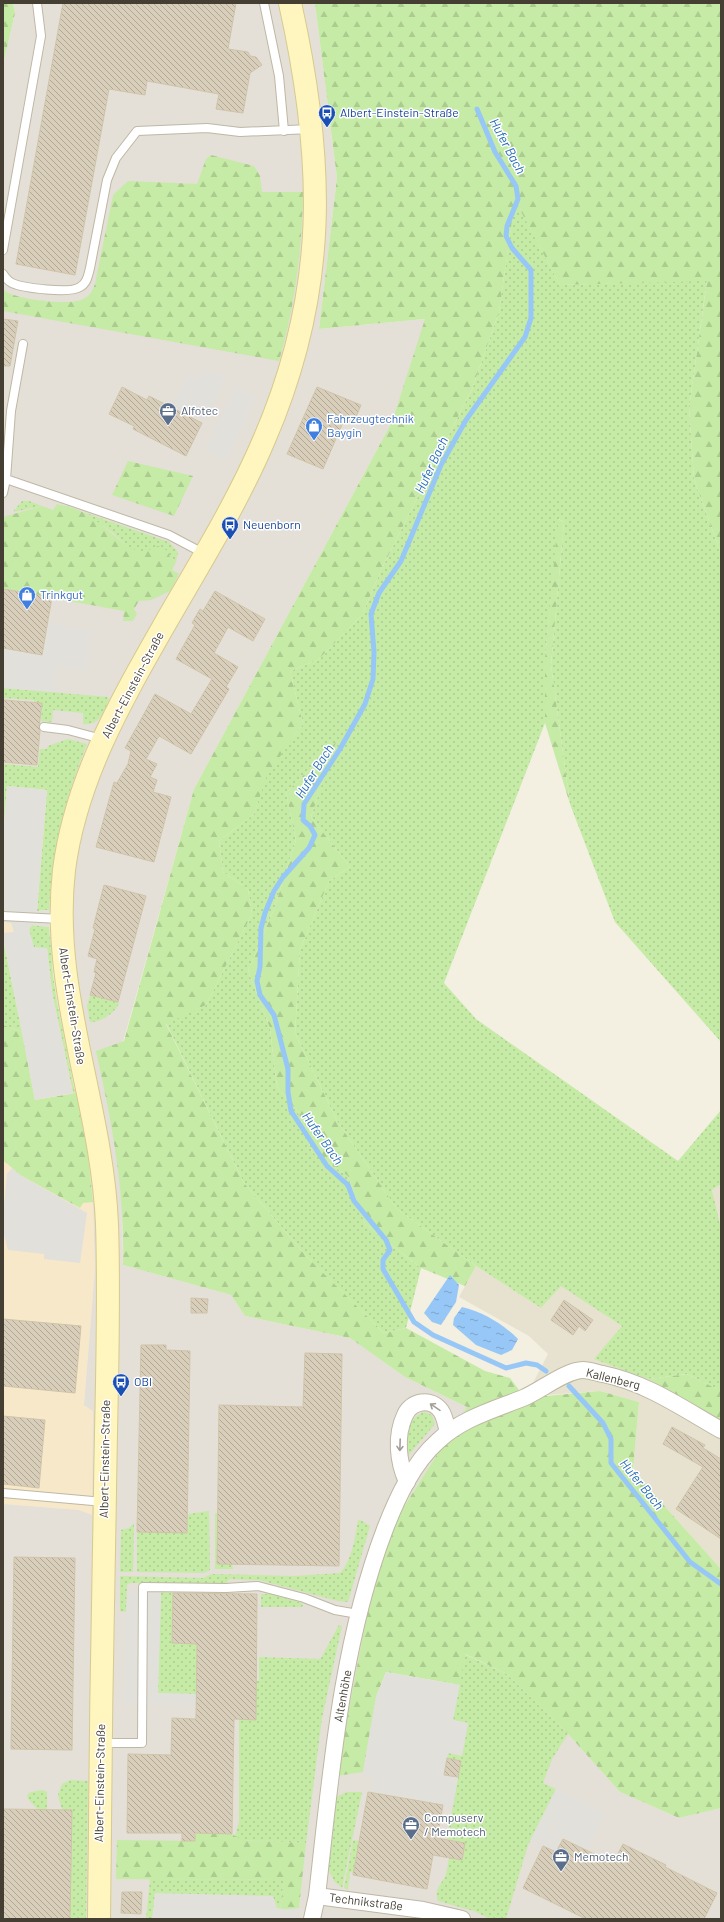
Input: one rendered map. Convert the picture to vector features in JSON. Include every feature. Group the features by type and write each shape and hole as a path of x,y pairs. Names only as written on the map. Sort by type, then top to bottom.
{"street":[{"name":"Albert-Einstein-Straße","path":"98,1919 108,1280 105,1198 99,1144 68,995 63,962 61,919 64,870 73,823 89,772 103,739 126,693 205,554 248,474 263,443 281,397 298,342 308,290 314,239 316,180 312,129 306,88 290,3"},
{"name":"Kallenberg","path":"479,1415 537,1392 558,1378 583,1370 618,1377 647,1387 721,1430"},
{"path":"407,1482 400,1463 400,1451 402,1424 409,1408 419,1403 432,1404 441,1411 448,1432"},
{"name":"Altenhöhe","path":"312,1919 317,1896 336,1740 358,1614 380,1542 393,1508 407,1482 427,1453 448,1432 459,1424 479,1415"},
{"name":"Technikstraße","path":"317,1896 423,1910 462,1919"}],"lane":[{"path":"3,250 41,36 37,3"},
{"path":"264,3 278,70 284,131"},
{"path":"3,274 10,282 17,285 34,288 71,291 84,284 88,278 107,180 116,158 137,131 207,128 240,132 312,129"},
{"path":"3,493 6,479 11,412 23,344"},
{"path":"6,479 169,535 205,554"},
{"path":"44,727 68,730 103,739"},
{"path":"3,916 61,919"},
{"path":"3,1493 104,1502"},
{"path":"101,1743 142,1743 143,1587 226,1588 258,1586 304,1598 335,1610 358,1614"}],"shaded area":[{"path":"13,3 315,3 337,178 319,329 426,319 392,422 194,789 107,1099 115,1139 122,1202 123,1265 231,1295 245,1316 350,1338 405,1377 467,1407 400,1513 376,1697 507,1674 568,1734 620,1792 679,1818 721,1808 721,1919 3,1919 3,1504 79,1510 92,1515 93,1411 84,1405 95,1269 93,1202 87,1147 61,1024 50,948 49,910 53,862 59,825 71,784 3,778 3,65 15,13"},
{"path":"188,372 199,378 203,372 215,372 226,378 205,421 173,405"},
{"path":"235,387 256,397 226,461 204,451"},
{"path":"48,623 92,631 85,671 58,667 53,692 3,688 3,648 42,655"},
{"path":"3,778 71,784 49,910 49,927 50,953 61,1024 87,1147 93,1202 95,1269 84,1405 93,1411 92,1515 79,1510 3,1504"},
{"path":"7,786 47,790 37,911 49,910 49,927 32,925 29,929 34,947 47,948 52,992 73,1093 35,1100 3,937 3,933 14,932 11,923 3,922 3,839"},
{"path":"12,1168 20,1175 87,1213 80,1263 44,1259 44,1254 8,1250 3,1231 3,1214 7,1174"},
{"path":"721,1184 721,1228 712,1190"},
{"path":"476,1266 541,1308 561,1285 622,1326 595,1359 648,1379 721,1420 721,1569 633,1471 639,1402 600,1391 548,1395 533,1383 548,1354 529,1336 459,1297"},
{"path":"127,1592 161,1592 158,1693 196,1694 196,1705 124,1703"},
{"path":"386,1672 460,1685 453,1720 468,1723 462,1756 448,1753 444,1775 458,1777 453,1807 371,1792 373,1782 363,1772 376,1697"},
{"path":"556,1789 606,1813 587,1851 553,1832 557,1821 554,1820 549,1832 562,1840 556,1852 531,1839"},
{"path":"155,1893 273,1896 277,1908 289,1910 299,1908 298,1919 153,1919"}],"green space":[{"path":"3,3 13,3 15,13 3,65"},
{"path":"315,3 721,3 721,554 694,479 689,408 707,281 560,285 515,200 499,312 472,389 382,568 362,615 318,660 290,671 303,724 267,775 254,814 219,841 223,872 248,889 252,914 206,1005 166,1024 244,1183 307,1257 384,1333 406,1328 485,1371 510,1378 525,1398 600,1391 639,1402 633,1471 721,1569 721,1808 679,1818 620,1792 568,1734 507,1674 465,1654 460,1685 386,1672 376,1697 363,1772 336,1776 373,1584 400,1513 467,1407 405,1377 350,1338 245,1316 231,1295 123,1265 120,1183 112,1131 96,1051 124,1041 194,789 392,422 425,319 319,329 337,178"},
{"path":"211,155 254,166 260,176 262,192 303,192 297,278 285,340 279,361 3,311 3,289 8,293 28,299 53,302 81,300 87,297 92,292 95,284 113,195 128,181 197,184 206,159"},
{"path":"515,199 560,285 707,280 689,408 694,479 721,554 721,1042 615,922 570,804 551,665 564,522 559,519 545,658 545,723 444,983 476,1019 678,1161 721,1110 721,1184 712,1190 721,1228 721,1391 687,1374 648,1379 594,1359 622,1326 561,1286 541,1308 476,1266 397,1209 337,1121 295,1033 300,950 329,881 350,867 311,817 335,743 286,793 296,840 274,909 248,971 270,1028 277,1087 298,1112 312,1152 348,1176 365,1224 421,1268 406,1328 384,1333 307,1257 244,1183 166,1023 206,1005 252,914 248,889 223,872 219,841 254,814 266,775 303,724 290,671 318,660 362,615 382,568 472,389 499,312"},
{"path":"128,461 193,476 174,516 112,495"},
{"path":"22,501 29,501 42,506 13,512"},
{"path":"57,504 74,508 84,513 127,545 142,553 158,546 168,551 170,558 176,562 172,570 179,574 170,591 151,600 139,601 134,609 137,614 133,621 123,621 124,611 3,589 3,517 42,506 53,510"},
{"path":"83,512 169,542 178,552 176,562 170,558 142,553 130,549 112,532"},
{"path":"558,519 564,522 551,665 570,804 545,723 545,658"},
{"path":"3,688 108,697 109,700 103,713 93,723 83,724 83,713 53,710 52,722 41,721 42,703 34,703 34,700 3,698"},
{"path":"68,739 87,744 72,785 60,826 53,867 49,910 37,911 47,790 7,786 3,839 3,764 38,767 40,749 47,749 48,746"},
{"path":"336,742 311,817 350,867 329,881 300,950 295,1033 337,1121 397,1209 476,1266 465,1286 421,1268 365,1224 348,1176 312,1152 298,1112 277,1087 270,1028 248,971 274,909 296,840 286,793"},
{"path":"32,925 49,927 57,1002 75,1093 73,1093 52,992 47,948 33,948 29,929"},
{"path":"3,937 5,949 22,1032 3,1025"},
{"path":"90,995 119,1003 115,1010 103,1019 90,1022 87,1006"},
{"path":"3,1025 22,1032 35,1100 76,1093 87,1147 93,1202 83,1203 80,1208 20,1175 3,1160"},
{"path":"687,1374 721,1391 721,1420 648,1379"},
{"path":"425,1412 432,1415 435,1424 407,1457 408,1430 414,1418"},
{"path":"209,1511 210,1570 204,1573 137,1572 137,1532 187,1533 188,1514"},
{"path":"215,1513 221,1513 233,1569 215,1569"},
{"path":"358,1520 370,1526 348,1602 338,1601 259,1580 229,1579 226,1584 130,1583 127,1585 126,1612 120,1611 120,1576 203,1578 212,1574 295,1576 340,1573 350,1556"},
{"path":"134,1523 133,1572 120,1572 121,1530 129,1528"},
{"path":"161,1592 173,1593 172,1643 197,1644 196,1694 158,1693"},
{"path":"261,1594 271,1594 302,1603 303,1605 302,1607 261,1607"},
{"path":"339,1625 342,1626 322,1718 306,1843 241,1840 235,1836 239,1822 239,1719 256,1681 259,1681 259,1657 319,1659 321,1658"},
{"path":"464,1654 507,1674 568,1734 552,1759 543,1783 556,1789 528,1845 506,1919 490,1919 474,1911 438,1901 437,1897 438,1888 446,1875 449,1858 462,1860 465,1843 447,1839 461,1761 447,1758 448,1753 462,1755 468,1723 453,1720"},
{"path":"70,1780 88,1781 86,1919 70,1919 62,1810 58,1795 62,1784"},
{"path":"43,1790 47,1792 47,1810 38,1810 28,1799 27,1795 31,1792"},
{"path":"347,1792 362,1792 342,1888 334,1881 328,1868 336,1797"},
{"path":"195,1833 232,1834 242,1840 306,1843 299,1908 280,1910 284,1880 116,1879 117,1840 195,1841"},
{"path":"353,1840 359,1841 354,1873 350,1872 348,1890 344,1888"},
{"path":"150,1879 284,1880 280,1910 155,1893 152,1919 146,1919"}],"water":[{"path":"450,1275 459,1285 456,1302 441,1325 432,1322 424,1313"},
{"path":"462,1307 485,1315 518,1339 512,1350 501,1355 476,1345 453,1325 454,1318"}],"building":[{"path":"63,3 236,3 228,49 248,52 250,56 256,57 262,65 250,73 243,113 216,109 219,94 147,81 145,95 109,89 75,275 16,264"},
{"path":"3,319 18,321 10,366 3,366"},
{"name":"Alfotec","path":"122,387 147,400 149,396 202,423 186,456 133,429 134,426 109,414"},
{"name":"Fahrzeugtechnik Baygin","path":"317,387 361,405 353,424 344,420 323,469 287,454"},
{"name":"Trinkgut","path":"3,589 52,597 42,655 3,648"},
{"path":"215,591 265,619 253,641 228,627 214,653 238,667 226,687 229,689 191,754 159,736 146,759 157,764 150,777 157,780 153,792 171,797 154,862 96,847 114,782 117,783 128,764 131,751 125,748 155,694 191,714 212,679 176,659 195,625 192,623 200,609 203,611"},
{"path":"3,700 42,703 37,765 3,762"},
{"path":"104,885 146,896 118,1002 90,995 96,973 94,972 97,959 88,956 95,929 93,928"},
{"path":"191,1298 208,1299 207,1313 191,1313"},
{"path":"564,1300 593,1320 585,1331 579,1326 573,1335 551,1320"},
{"path":"3,1319 81,1326 75,1393 3,1386"},
{"path":"141,1345 166,1345 166,1350 190,1351 187,1533 137,1532"},
{"path":"305,1353 342,1354 339,1566 217,1564 219,1405 303,1407"},
{"path":"3,1416 45,1420 39,1488 3,1484"},
{"path":"672,1427 705,1445 703,1448 721,1459 721,1539 676,1509 703,1467 663,1444"},
{"path":"14,1557 75,1558 72,1750 11,1749"},
{"path":"173,1593 257,1594 256,1720 234,1719 232,1834 195,1833 195,1841 182,1841 182,1833 127,1833 128,1754 171,1755 172,1718 196,1719 197,1644 172,1643"},
{"path":"447,1758 461,1761 458,1777 444,1775"},
{"name":"Compuserv / Memotech","path":"368,1792 443,1805 437,1838 465,1843 462,1860 433,1855 427,1889 353,1875"},
{"path":"3,1809 72,1810 70,1919 3,1919"},
{"path":"563,1839 613,1863 623,1844 666,1865 665,1867 717,1893 704,1919 586,1919 523,1888 543,1846 556,1852"},
{"path":"122,1892 142,1892 141,1914 121,1913"}],"waterway":[{"name":"Hufer Bach","path":"477,109 495,152 516,186 518,199 507,226 506,236 512,248 531,270 531,318 525,337 466,420 441,465 401,561 379,593 371,614 374,652 373,679 365,704 340,749 304,804 303,820 310,826 315,835 309,848 283,877 274,891 265,913 261,928 260,967 257,981 260,995 274,1015 288,1069 288,1092 291,1111 327,1166 348,1185 354,1201 386,1240 390,1250 383,1260 383,1269 414,1322 433,1335 506,1368 526,1363 537,1365 546,1371"},
{"name":"Hufer Bach","path":"569,1386 603,1423 611,1439 611,1463 690,1562 721,1584"}],"place":[{"name":"Albert-Einstein-Straße","path":"327,128"},
{"name":"Alfotec","path":"168,426"},
{"name":"Fahrzeugtechnik Baygin","path":"314,441"},
{"name":"Neuenborn","path":"230,540"},
{"name":"Trinkgut","path":"27,610"},
{"name":"OBI","path":"121,1397"},
{"name":"Compuserv / Memotech","path":"411,1840"},
{"name":"Memotech","path":"561,1872"}]}
